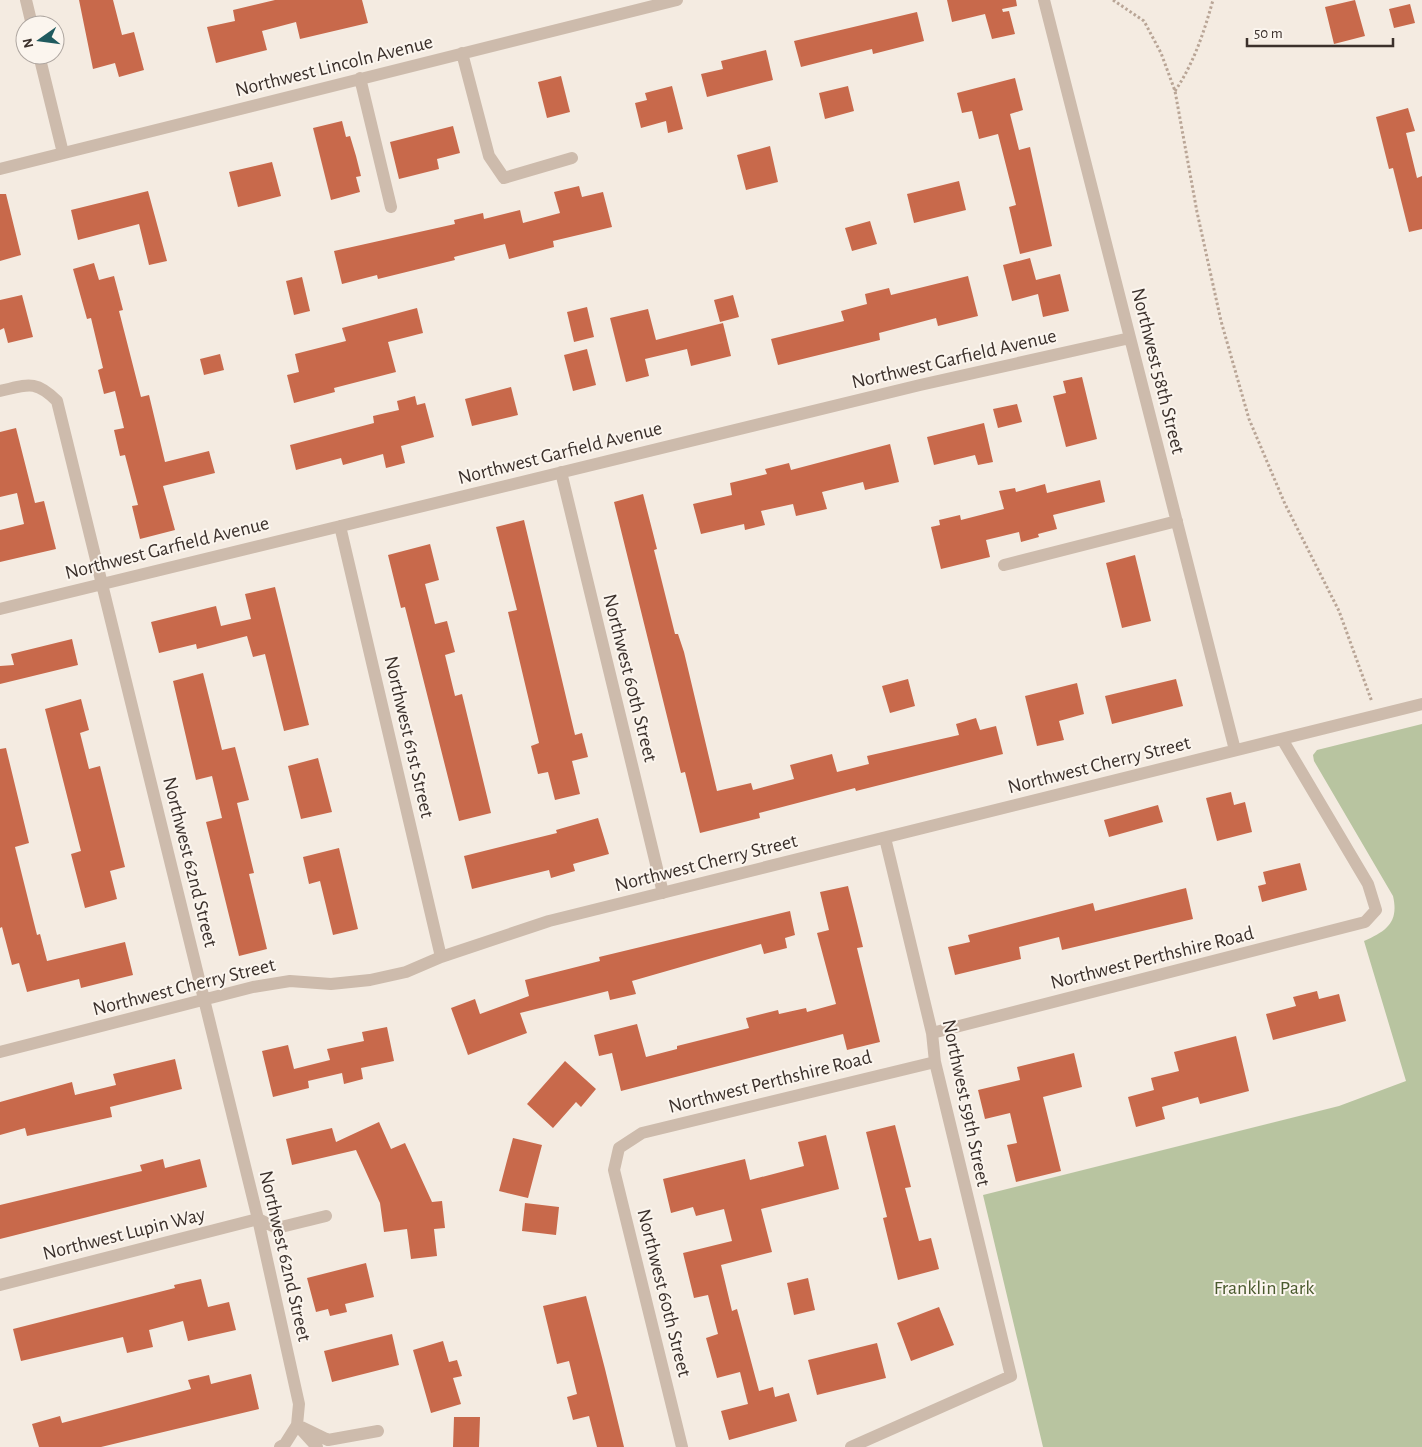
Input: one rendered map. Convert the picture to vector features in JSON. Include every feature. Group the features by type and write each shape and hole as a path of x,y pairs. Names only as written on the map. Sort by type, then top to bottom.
{"street":[{"path":"26,0 30,15"},
{"name":"Northwest Lincoln Avenue","path":"0,169 677,0"},
{"name":"Northwest 58th Street","path":"1044,0 1235,750"},
{"path":"462,53 489,156 504,178 572,158"},
{"path":"41,65 63,153"},
{"path":"360,78 391,207"},
{"name":"Northwest Garfield Avenue","path":"0,609 920,385 1130,338"},
{"name":"Northwest 62nd Street","path":"0,391 28,384 44,388 57,401 258,1219 299,1404 297,1425"},
{"name":"Northwest 60th Street","path":"561,472 663,893"},
{"path":"1004,566 1177,521"},
{"name":"Northwest 61st Street","path":"340,526 441,957"},
{"name":"Northwest Cherry Street","path":"0,1052 253,987 290,981 330,984 370,980 406,972 441,957 549,921 1422,704"},
{"name":"Northwest Perthshire Road","path":"932,1033 1365,922 1376,910 1368,884 1282,739"},
{"name":"Northwest 59th Street","path":"851,1447 1011,1376 935,1062 932,1033 885,838"},
{"name":"Northwest Perthshire Road","path":"619,1148 642,1133 935,1062"},
{"name":"Northwest 60th Street","path":"619,1148 614,1170 682,1447"},
{"path":"258,1219 278,1228 326,1216"},
{"name":"Northwest Lupin Way","path":"0,1285 258,1219"},
{"path":"297,1425 328,1440 378,1431"},
{"path":"280,1447 286,1444 297,1425"},
{"path":"297,1425 316,1447"}],"path":[{"path":"1113,0 1144,21 1162,53 1175,91 1197,212 1221,321 1249,419 1285,504 1339,612 1377,715"},
{"path":"1175,91 1187,73 1205,28 1213,0"}],"green space":[{"name":"Franklin Park","path":"1422,724 1422,1447 1043,1447 983,1195 1339,1106 1406,1081 1364,941 1385,929 1393,919 1393,896 1314,761 1313,755 1317,750"}],"building":[{"path":"79,0 113,0 122,35 134,32 144,70 119,77 115,63 93,69"},
{"path":"275,0 362,0 368,23 300,39 296,22 262,31 267,50 216,63 207,27 235,21 233,10"},
{"path":"947,0 1016,0 1017,6 1002,9 1003,12 1009,11 1015,34 992,39 985,14 952,22"},
{"path":"1355,0 1365,36 1334,44 1325,7"},
{"path":"1410,4 1415,23 1394,28 1389,9"},
{"path":"917,12 924,41 873,54 872,49 801,67 794,41"},
{"path":"766,50 773,80 707,97 701,74 723,69 721,61"},
{"path":"561,76 570,112 547,118 538,82"},
{"path":"1015,78 1023,110 1010,114 1019,150 1030,147 1052,246 1020,254 1009,207 1016,205 998,134 979,139 972,111 962,113 957,93"},
{"path":"672,86 683,129 668,133 666,121 641,128 635,103 647,100 645,93"},
{"path":"848,86 854,111 825,119 819,93"},
{"path":"1408,108 1415,131 1406,133 1417,178 1422,176 1422,229 1409,232 1393,168 1389,169 1376,117"},
{"path":"342,121 346,137 350,136 356,156 361,176 356,177 360,192 331,200 313,128"},
{"path":"453,126 460,153 437,159 439,169 399,179 390,142"},
{"path":"770,146 778,182 746,190 737,155"},
{"path":"272,162 281,196 238,207 229,172"},
{"path":"959,181 966,210 914,223 907,194"},
{"path":"579,186 582,197 603,192 612,227 553,241 554,247 509,259 505,244 454,257 455,260 378,279 377,275 342,284 334,251 455,224 454,220 483,213 484,219 520,210 523,223 560,213 554,192"},
{"path":"148,191 167,261 149,265 139,224 78,240 71,210"},
{"path":"0,194 6,194 21,255 0,261"},
{"path":"870,221 877,244 852,251 845,228"},
{"path":"1030,258 1036,280 1060,274 1069,311 1043,317 1038,294 1012,301 1003,265"},
{"path":"94,263 99,280 114,276 123,310 119,311 141,397 149,395 165,462 209,451 215,473 163,486 175,530 140,539 132,506 138,505 125,455 120,456 114,430 124,428 115,391 104,394 98,370 103,368 91,318 87,319 73,269"},
{"path":"968,276 978,316 938,326 936,318 879,333 880,340 778,365 771,339 844,321 841,311 867,304 865,294 889,288 891,295"},
{"path":"302,277 310,311 294,315 286,281"},
{"path":"22,295 33,337 8,343 4,328 0,330 0,300"},
{"path":"733,295 739,317 720,322 714,300"},
{"path":"587,307 594,337 574,342 567,312"},
{"path":"417,308 423,333 388,342 396,372 334,388 335,392 294,403 287,375 299,372 295,354 346,341 342,328"},
{"path":"648,309 656,340 723,323 731,356 691,366 687,349 645,359 649,376 626,382 610,318"},
{"path":"587,349 596,385 573,391 564,355"},
{"path":"220,354 224,370 204,375 200,359"},
{"path":"1082,377 1097,439 1066,447 1053,396 1066,393 1063,381"},
{"path":"511,387 518,415 472,426 465,399"},
{"path":"415,396 417,405 425,403 434,437 401,446 405,463 386,468 383,454 343,465 341,458 296,470 290,445 374,423 373,416 399,410 397,401"},
{"path":"1017,404 1022,422 998,428 993,409"},
{"path":"984,423 993,462 978,465 975,455 934,465 927,437"},
{"path":"16,428 35,503 44,501 56,549 0,562 0,530 24,524 17,493 0,497 0,432"},
{"path":"890,444 899,482 865,490 863,482 822,492 827,509 796,516 793,504 761,511 765,525 745,530 744,524 701,534 693,504 732,495 730,483 767,474 765,469 789,463 791,470"},
{"path":"1100,480 1105,502 1053,515 1057,529 1038,534 1039,537 1021,542 1019,532 986,540 990,557 941,569 931,527 940,525 939,520 960,515 961,520 1004,509 999,491 1015,488 1016,492 1045,484 1047,493"},
{"path":"643,494 657,549 654,550 675,634 678,634 684,652 717,791 751,783 753,790 794,779 790,765 832,754 837,772 869,764 867,756 959,735 956,724 976,718 980,730 996,726 1003,754 856,791 855,788 759,813 760,818 700,833 685,772 681,773 614,502"},
{"path":"524,520 575,735 582,733 588,757 572,761 580,794 555,800 548,772 538,774 531,746 539,743 508,612 517,610 496,527"},
{"path":"430,544 439,580 425,584 435,624 447,621 455,652 445,655 455,696 462,694 491,813 459,821 405,607 401,608 388,555"},
{"path":"1135,555 1151,621 1122,628 1106,563"},
{"path":"275,587 309,725 284,731 265,654 253,657 247,636 197,649 196,644 159,653 151,622 216,606 221,626 251,619 245,594"},
{"path":"72,639 78,665 0,684 0,666 14,665 11,654"},
{"path":"203,673 222,750 235,747 249,800 237,803 254,873 249,874 267,949 239,956 206,822 222,818 212,776 196,780 173,681"},
{"path":"908,679 915,706 890,713 882,686"},
{"path":"1176,679 1183,706 1112,724 1105,696"},
{"path":"1077,683 1084,714 1059,721 1064,740 1037,746 1025,696"},
{"path":"81,699 89,730 80,733 89,769 100,766 125,867 110,871 117,899 85,908 71,854 81,851 45,709"},
{"path":"6,748 29,843 15,847 37,935 40,934 47,961 125,942 133,975 81,988 79,979 27,992 19,963 12,965 2,927 0,928 0,749"},
{"path":"318,758 332,812 301,819 288,766"},
{"path":"1231,792 1234,805 1245,802 1252,832 1217,841 1206,798"},
{"path":"1158,805 1163,822 1109,837 1104,820"},
{"path":"598,818 609,854 573,864 575,871 551,878 549,870 472,889 464,856 557,833 556,830"},
{"path":"339,848 358,929 333,935 320,881 309,884 303,857"},
{"path":"1300,863 1307,890 1262,902 1258,886 1266,884 1263,872"},
{"path":"848,886 863,947 857,948 880,1042 847,1050 843,1034 621,1091 612,1053 599,1056 594,1035 637,1024 646,1057 677,1049 677,1046 749,1028 746,1018 778,1010 779,1014 806,1008 807,1012 836,1004 817,933 829,930 820,892"},
{"path":"1186,888 1193,919 1062,950 1059,937 1019,947 1021,959 955,975 948,947 970,942 968,935 1093,903 1095,911"},
{"path":"790,911 795,935 785,938 787,948 764,954 761,944 632,981 636,994 610,1000 608,991 520,1013 527,1033 468,1055 451,1008 475,999 480,1014 529,996 525,980 600,961 599,957"},
{"path":"1317,991 1319,999 1339,994 1346,1021 1273,1040 1266,1014 1296,1006 1293,997"},
{"path":"387,1027 394,1061 361,1068 363,1079 344,1084 342,1073 308,1081 309,1088 273,1097 262,1051 288,1045 294,1069 330,1060 327,1049 364,1041 362,1032"},
{"path":"1236,1036 1249,1091 1200,1104 1198,1097 1162,1107 1165,1119 1136,1127 1128,1097 1154,1090 1151,1078 1179,1071 1174,1052"},
{"path":"1074,1053 1082,1087 1043,1097 1061,1171 1016,1182 1007,1145 1017,1143 1010,1113 985,1119 978,1090 1020,1080 1017,1067"},
{"path":"175,1059 182,1089 110,1107 112,1117 27,1136 25,1128 0,1135 0,1102 72,1082 75,1095 116,1085 113,1074"},
{"path":"565,1061 596,1089 581,1107 576,1102 553,1128 527,1104"},
{"path":"379,1122 391,1149 405,1143 432,1202 442,1201 445,1228 434,1229 437,1256 411,1259 407,1229 384,1232 380,1203 356,1150 292,1165 286,1139 332,1128 336,1142"},
{"path":"895,1125 911,1187 905,1188 919,1241 931,1238 939,1269 898,1280 883,1218 887,1217 866,1132"},
{"path":"826,1135 839,1189 761,1209 772,1252 721,1265 732,1311 737,1309 759,1391 773,1387 775,1397 789,1393 797,1421 729,1440 721,1411 748,1404 740,1372 717,1378 706,1338 718,1334 708,1295 694,1298 683,1253 732,1241 724,1209 696,1216 693,1207 671,1213 663,1179 745,1159 750,1180 804,1166 798,1142"},
{"path":"513,1138 542,1145 528,1198 499,1191"},
{"path":"163,1159 165,1168 200,1159 207,1187 0,1239 0,1205 142,1171 140,1165"},
{"path":"525,1203 559,1207 556,1235 522,1231"},
{"path":"366,1263 374,1297 345,1304 347,1312 330,1316 328,1309 316,1312 307,1278"},
{"path":"808,1278 815,1310 794,1315 787,1283"},
{"path":"201,1279 208,1307 229,1302 236,1330 188,1341 183,1321 149,1330 153,1347 127,1353 123,1337 21,1361 13,1329 175,1288 174,1285"},
{"path":"586,1296 624,1447 597,1447 589,1416 573,1420 567,1397 577,1394 569,1361 557,1364 543,1306"},
{"path":"939,1307 954,1345 911,1361 897,1323"},
{"path":"392,1334 399,1365 332,1382 324,1351"},
{"path":"443,1341 449,1362 457,1360 462,1376 453,1378 461,1404 431,1413 413,1350"},
{"path":"877,1343 886,1378 817,1395 808,1360"},
{"path":"251,1374 259,1409 101,1447 39,1447 32,1424 60,1416 62,1423 191,1389 188,1380 209,1375 211,1384"},
{"path":"454,1417 480,1417 479,1447 453,1447"}]}
